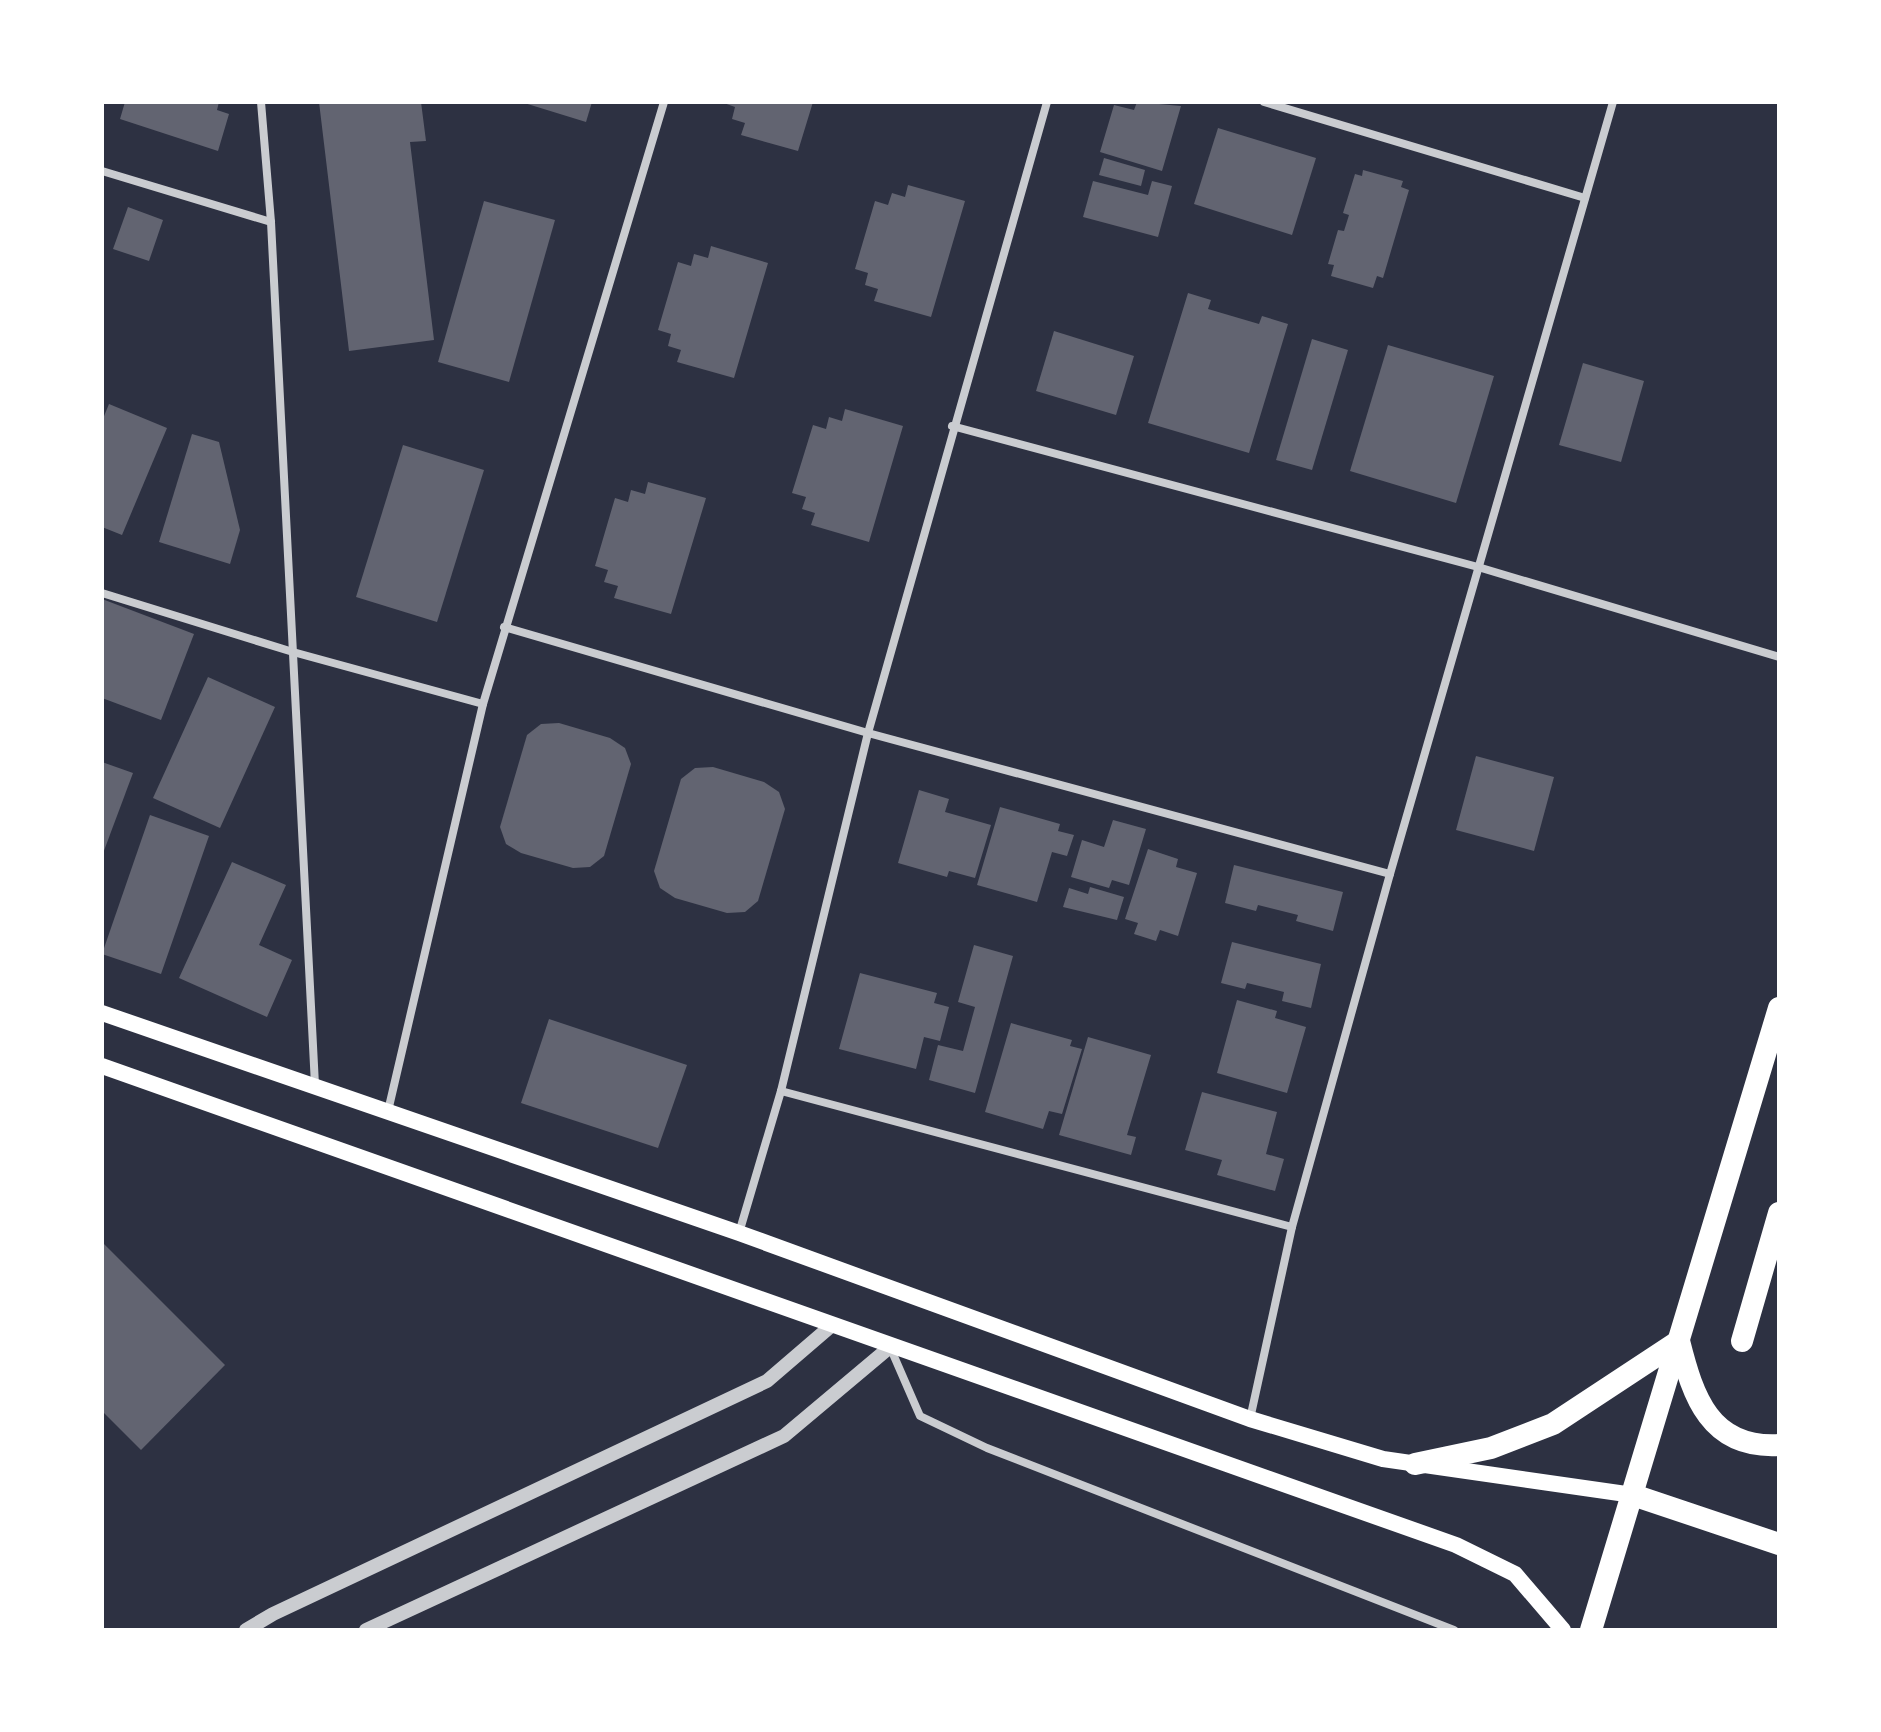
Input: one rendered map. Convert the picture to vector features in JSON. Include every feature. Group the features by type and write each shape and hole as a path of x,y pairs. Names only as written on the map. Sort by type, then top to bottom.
{"highway":[{"path":"1591,1630 1779,1008"},
{"path":"1742,1341 1779,1213"},
{"path":"1679,1341 1691,1388 1709,1419 1739,1439 1779,1445"},
{"path":"1415,1464 1491,1448 1553,1424 1679,1341"},
{"path":"1633,1495 1779,1544"}],"main road":[{"path":"102,1013 739,1233 1250,1419 1383,1459 1633,1495"},
{"path":"102,1066 1464,1549 1515,1574 1563,1630"}],"street":[{"path":"261,102 271,222 315,1085"},
{"path":"388,1111 483,704 504,627 664,102"},
{"path":"739,1233 781,1091 868,733 952,426 1047,102"},
{"path":"1264,102 1585,198"},
{"path":"1250,1419 1292,1227 1390,874 1613,102"},
{"path":"102,171 271,222"},
{"path":"952,426 1478,567 1779,657"},
{"path":"102,593 293,652 483,704"},
{"path":"504,627 868,733 1390,874"},
{"path":"781,1091 1292,1227"},
{"path":"246,1630 273,1614 767,1381 831,1326"},
{"path":"366,1630 784,1436 890,1347 920,1416 987,1448 1454,1630"}],"building":[{"path":"125,102 219,102 217,110 229,114 218,151 120,119"},
{"path":"319,102 421,102 426,141 410,142 434,340 349,351"},
{"path":"521,102 592,102 586,122"},
{"path":"721,102 813,102 798,151 741,135 745,123 732,119 735,107"},
{"path":"1137,102 1181,106 1162,171 1100,152 1114,105 1134,110"},
{"path":"1218,128 1316,158 1292,235 1194,204"},
{"path":"1104,158 1145,170 1141,186 1099,175"},
{"path":"1363,170 1403,181 1401,187 1409,190 1383,278 1377,276 1373,288 1331,276 1334,265 1328,264 1338,230 1344,231 1349,215 1343,213 1355,174 1362,176"},
{"path":"1093,181 1148,195 1152,181 1172,186 1158,237 1083,217"},
{"path":"908,185 965,201 931,317 874,301 878,289 865,285 868,273 855,269 875,201 888,205 892,193 905,197"},
{"path":"484,201 555,220 509,382 438,362"},
{"path":"128,207 163,220 149,261 113,249"},
{"path":"711,246 768,263 734,378 677,362 681,350 668,346 671,334 658,330 678,262 691,266 694,254 708,258"},
{"path":"1188,293 1211,300 1208,309 1259,324 1262,316 1288,324 1249,453 1148,423"},
{"path":"1054,331 1134,356 1116,415 1036,391"},
{"path":"1312,339 1348,350 1312,470 1276,460"},
{"path":"1388,345 1494,376 1456,503 1350,471"},
{"path":"1583,363 1644,381 1621,462 1559,445"},
{"path":"109,404 167,428 122,535 102,527 102,421"},
{"path":"845,409 903,426 869,542 811,525 815,513 802,509 806,497 792,493 813,425 826,429 829,417 842,421"},
{"path":"192,434 219,442 240,530 230,564 159,542"},
{"path":"403,445 484,470 437,622 356,597"},
{"path":"648,482 706,498 671,614 614,598 618,586 604,582 608,570 595,566 615,498 628,502 631,490 645,494"},
{"path":"102,599 194,634 161,720 102,698"},
{"path":"208,677 275,707 220,828 153,798"},
{"path":"559,723 610,738 625,748 631,764 604,856 590,867 573,868 521,853 506,844 500,827 527,735 541,724"},
{"path":"1476,756 1554,777 1534,851 1456,830"},
{"path":"102,762 133,773 102,856"},
{"path":"713,767 764,782 779,792 785,809 758,901 745,912 727,913 675,898 660,888 654,871 681,779 695,768"},
{"path":"919,790 949,799 945,812 991,825 975,878 949,871 947,877 898,863"},
{"path":"1000,807 1060,824 1058,831 1074,835 1067,856 1052,852 1037,902 977,885"},
{"path":"150,815 209,836 161,974 102,954"},
{"path":"1113,820 1146,829 1129,885 1112,880 1109,888 1071,877 1082,840 1104,847"},
{"path":"1148,849 1178,859 1176,867 1197,873 1178,936 1160,930 1156,941 1134,934 1138,923 1125,919"},
{"path":"232,862 286,885 259,945 292,960 267,1017 179,978"},
{"path":"1234,865 1343,892 1333,931 1296,921 1298,915 1258,905 1256,911 1225,903"},
{"path":"1090,887 1124,897 1117,920 1063,907 1069,888 1088,894"},
{"path":"1232,942 1321,964 1311,1008 1282,1001 1284,992 1247,983 1245,989 1221,983"},
{"path":"974,945 1013,956 975,1093 929,1080 938,1045 963,1051 975,1007 958,1002"},
{"path":"860,973 937,993 934,1003 949,1007 940,1041 924,1037 916,1069 839,1049"},
{"path":"1237,1000 1277,1011 1275,1018 1306,1027 1287,1093 1217,1073"},
{"path":"549,1019 687,1065 658,1148 521,1103"},
{"path":"1011,1023 1072,1040 1070,1046 1082,1049 1062,1114 1049,1111 1043,1129 985,1112"},
{"path":"1088,1037 1151,1055 1127,1135 1136,1137 1131,1155 1059,1135"},
{"path":"1202,1092 1277,1112 1266,1154 1284,1159 1275,1191 1217,1175 1222,1160 1185,1150"},
{"path":"102,1242 225,1365 141,1450 102,1411"}]}
